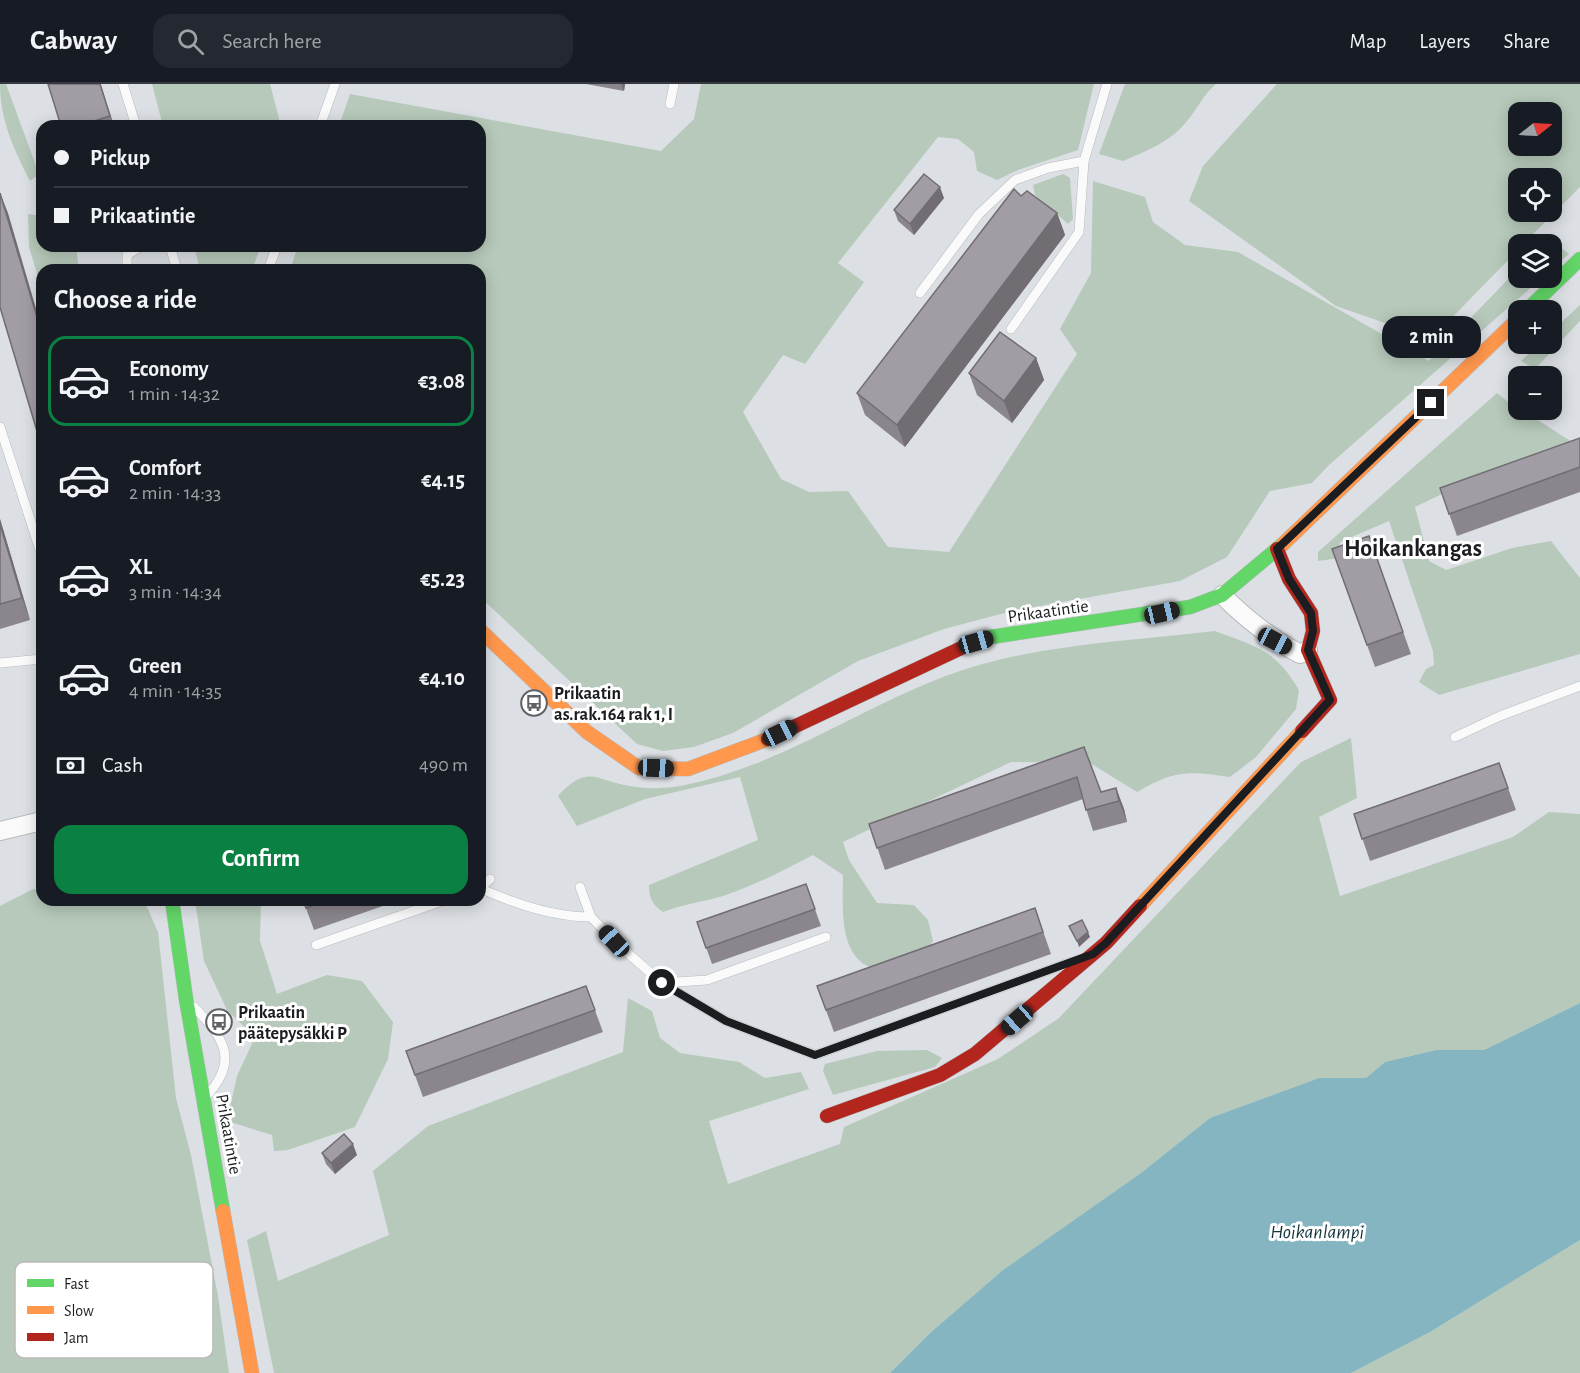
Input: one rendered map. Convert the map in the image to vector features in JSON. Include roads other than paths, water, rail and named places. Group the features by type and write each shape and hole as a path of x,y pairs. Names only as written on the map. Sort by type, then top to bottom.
{"street":[{"path":"1537,300 1580,259"},
{"name":"Prikaatintie","path":"486,636 587,732 639,768 688,769 760,743 962,646 991,638 1162,613 1190,607 1222,595 1277,549 1508,329"},
{"path":"827,1116 940,1075 975,1054 1106,943 1330,700 1308,650 1313,631 1311,613 1289,579 1277,549"},
{"path":"1222,595 1246,619 1275,641 1300,654 1308,650"},
{"path":"0,831 36,822"},
{"name":"Prikaatintie","path":"173,906 186,999 252,1373"}],"lane":[{"path":"123,84 134,120"},
{"path":"322,120 335,84"},
{"path":"670,104 674,84"},
{"path":"1011,329 1079,232 1084,160 1107,84"},
{"path":"920,292 979,214 1015,180 1048,168 1084,160"},
{"path":"0,427 36,538"},
{"path":"0,663 36,660"},
{"path":"1455,737 1500,716 1580,686"},
{"path":"486,884 490,879"},
{"path":"580,887 591,917 614,941 662,983 726,1021 815,1055 1093,954"},
{"path":"486,891 511,902 542,910 574,917 591,917"},
{"path":"316,945 428,906"},
{"path":"662,983 707,980 826,937"},
{"path":"186,999 218,1034 226,1050 224,1070 217,1084 204,1098"}],"water":[{"name":"Hoikanlampi","path":"1580,1003 1580,1240 1430,1332 1351,1373 890,1373 930,1333 1003,1270 1141,1173 1210,1118 1319,1078 1366,1078 1385,1062 1436,1050 1484,1050"}],"place":[{"name":"Prikaatin as.rak.164 rak 1, I","path":"534,703"},
{"name":"Prikaatin päätepysäkki P","path":"219,1022"}],"district":[{"name":"Hoikankangas","path":"1413,548"}]}
